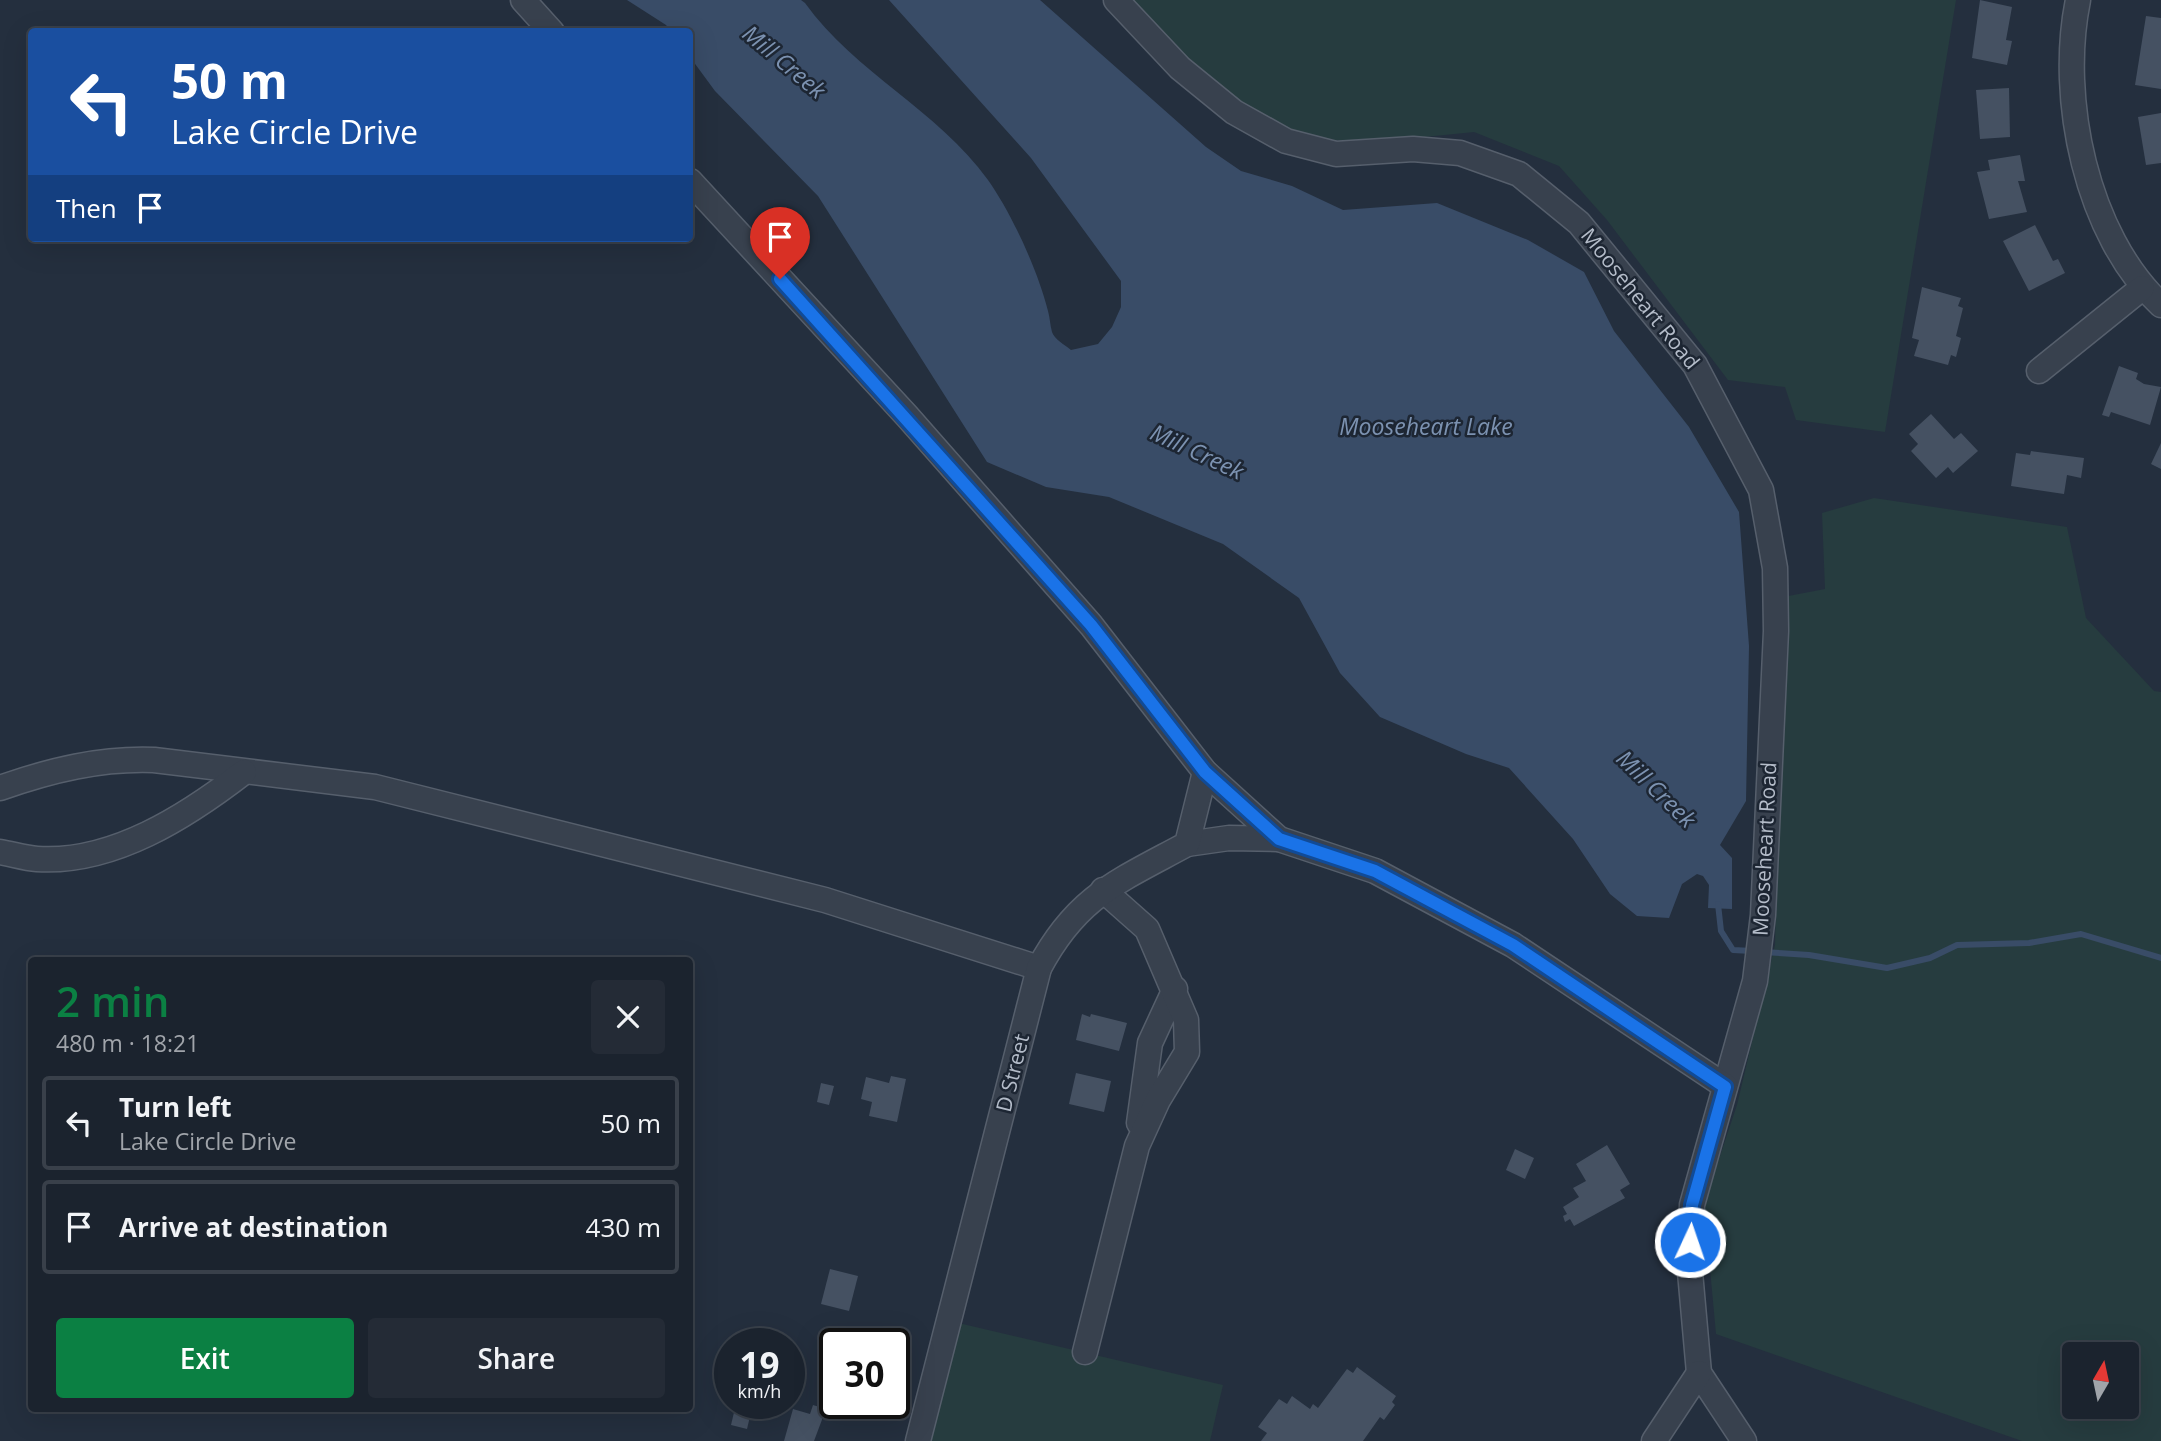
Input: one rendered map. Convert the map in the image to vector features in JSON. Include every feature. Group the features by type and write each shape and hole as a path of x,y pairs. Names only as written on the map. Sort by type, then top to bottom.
{"street":[{"path":"523,0 548,28"},
{"name":"Mooseheart Road","path":"1116,0 1180,68 1234,112 1286,141 1336,153 1413,149 1460,153 1519,174 1579,223 1695,365 1761,490 1775,568 1776,631 1763,915 1755,981 1692,1205 1690,1272 1699,1373"},
{"path":"2078,0 2071,58 2073,98 2085,166 2108,229 2143,288 2161,305"},
{"path":"693,184 907,416 1091,625 1205,772 1279,839"},
{"path":"2039,372 2143,288"},
{"path":"0,788 30,778 118,759 154,760 375,787 825,900 1039,968"},
{"path":"0,852 38,859 77,855 114,846 150,832 185,813 244,772"},
{"path":"1205,772 1187,844 1229,838 1279,839 1375,871 1513,945 1725,1087"},
{"name":"D Street","path":"918,1441 1039,968 1056,936 1078,910 1103,890 1187,844"},
{"path":"1103,890 1147,929 1175,989 1186,1020 1187,1052 1158,1100 1137,1146"},
{"path":"1086,1352 1137,1146 1150,1042 1175,989"},
{"path":"1654,1441 1699,1373 1744,1441"}],"green space":[{"path":"1126,0 1956,0 1885,432 1796,420 1785,387 1728,380 1607,220 1559,166 1474,132 1364,143 1305,137 1235,100 1170,48"},
{"path":"1874,498 2067,527 2086,618 2154,691 2161,692 2161,1441 2022,1441 1716,1334 1704,1204 1737,1105 1775,945 1783,597 1825,589 1822,513"},
{"path":"950,1321 1223,1385 1210,1441 918,1441"}],"water":[{"name":"Mooseheart Lake","path":"627,0 801,0 805,3 825,28 848,50 968,155 988,180 1006,209 1031,261 1044,295 1053,335 1071,350 1098,344 1112,327 1121,307 1121,281 1031,158 889,0 1040,0 1206,147 1241,171 1292,186 1343,210 1437,203 1528,240 1584,272 1614,331 1689,427 1739,512 1749,646 1746,801 1720,845 1732,858 1732,909 1708,908 1709,885 1703,876 1697,874 1682,884 1669,918 1637,916 1610,894 1573,839 1509,768 1466,754 1380,717 1340,673 1299,598 1223,544 1109,497 1046,487 987,462 818,196 715,91 693,61 693,28 668,28"}],"building":[{"path":"1980,0 2012,7 2006,40 2012,41 2007,65 1972,58"},
{"path":"2146,16 2161,18 2161,89 2135,85"},
{"path":"2009,88 2010,137 1980,139 1976,90"},
{"path":"2161,113 2161,163 2146,165 2138,117"},
{"path":"2020,155 2025,181 2018,181 2027,212 1989,219 1977,172 1990,170 1988,160"},
{"path":"2035,225 2053,261 2058,259 2065,273 2029,291 2003,241"},
{"path":"1922,287 1961,298 1958,306 1963,308 1956,336 1961,338 1956,357 1951,355 1948,365 1914,356 1919,340 1912,338"},
{"path":"2119,366 2138,373 2136,379 2144,384 2161,387 2150,425 2111,412 2109,417 2102,415"},
{"path":"1931,414 1954,439 1961,433 1978,451 1953,473 1948,467 1936,478 1911,451 1918,444 1909,434"},
{"path":"2161,443 2161,469 2151,464"},
{"path":"2031,451 2084,458 2081,478 2067,475 2064,494 2011,486 2016,453 2030,455"},
{"path":"1082,1014 1127,1023 1119,1051 1076,1040"},
{"path":"1076,1073 1111,1081 1104,1112 1069,1104"},
{"path":"891,1076 906,1079 897,1122 869,1116 872,1102 861,1099 866,1077 889,1083"},
{"path":"821,1083 834,1086 829,1105 817,1102"},
{"path":"1607,1145 1630,1184 1620,1190 1625,1198 1574,1226 1570,1219 1565,1222 1563,1216 1567,1214 1563,1207 1579,1197 1573,1188 1586,1181 1576,1164"},
{"path":"1515,1149 1534,1158 1525,1179 1506,1170"},
{"path":"830,1269 858,1276 849,1311 821,1304"},
{"path":"1357,1367 1396,1396 1392,1402 1395,1405 1384,1420 1380,1417 1363,1441 1261,1441 1267,1433 1258,1427 1279,1399 1287,1404 1292,1396 1310,1409 1313,1404 1318,1408 1347,1369 1353,1373"},
{"path":"813,1405 819,1407 819,1419 822,1419 814,1441 784,1441 790,1419 805,1419 805,1413 810,1414"},
{"path":"732,1419 749,1419 747,1429 731,1425"}],"waterway":[{"path":"1718,904 1721,931 1733,950 1752,951"},
{"path":"1763,952 1809,955 1887,968 1930,958 1957,945 2029,943 2081,934 2161,958"}],"route":[{"path":"780,279 907,416 1091,625 1205,772 1279,839 1375,871 1513,945 1725,1087 1692,1205 1690,1242"}],"water label":[{"name":"Mill Creek","path":"784,62"},
{"name":"Mill Creek","path":"1197,452"},
{"name":"Mill Creek","path":"1656,789"}]}
